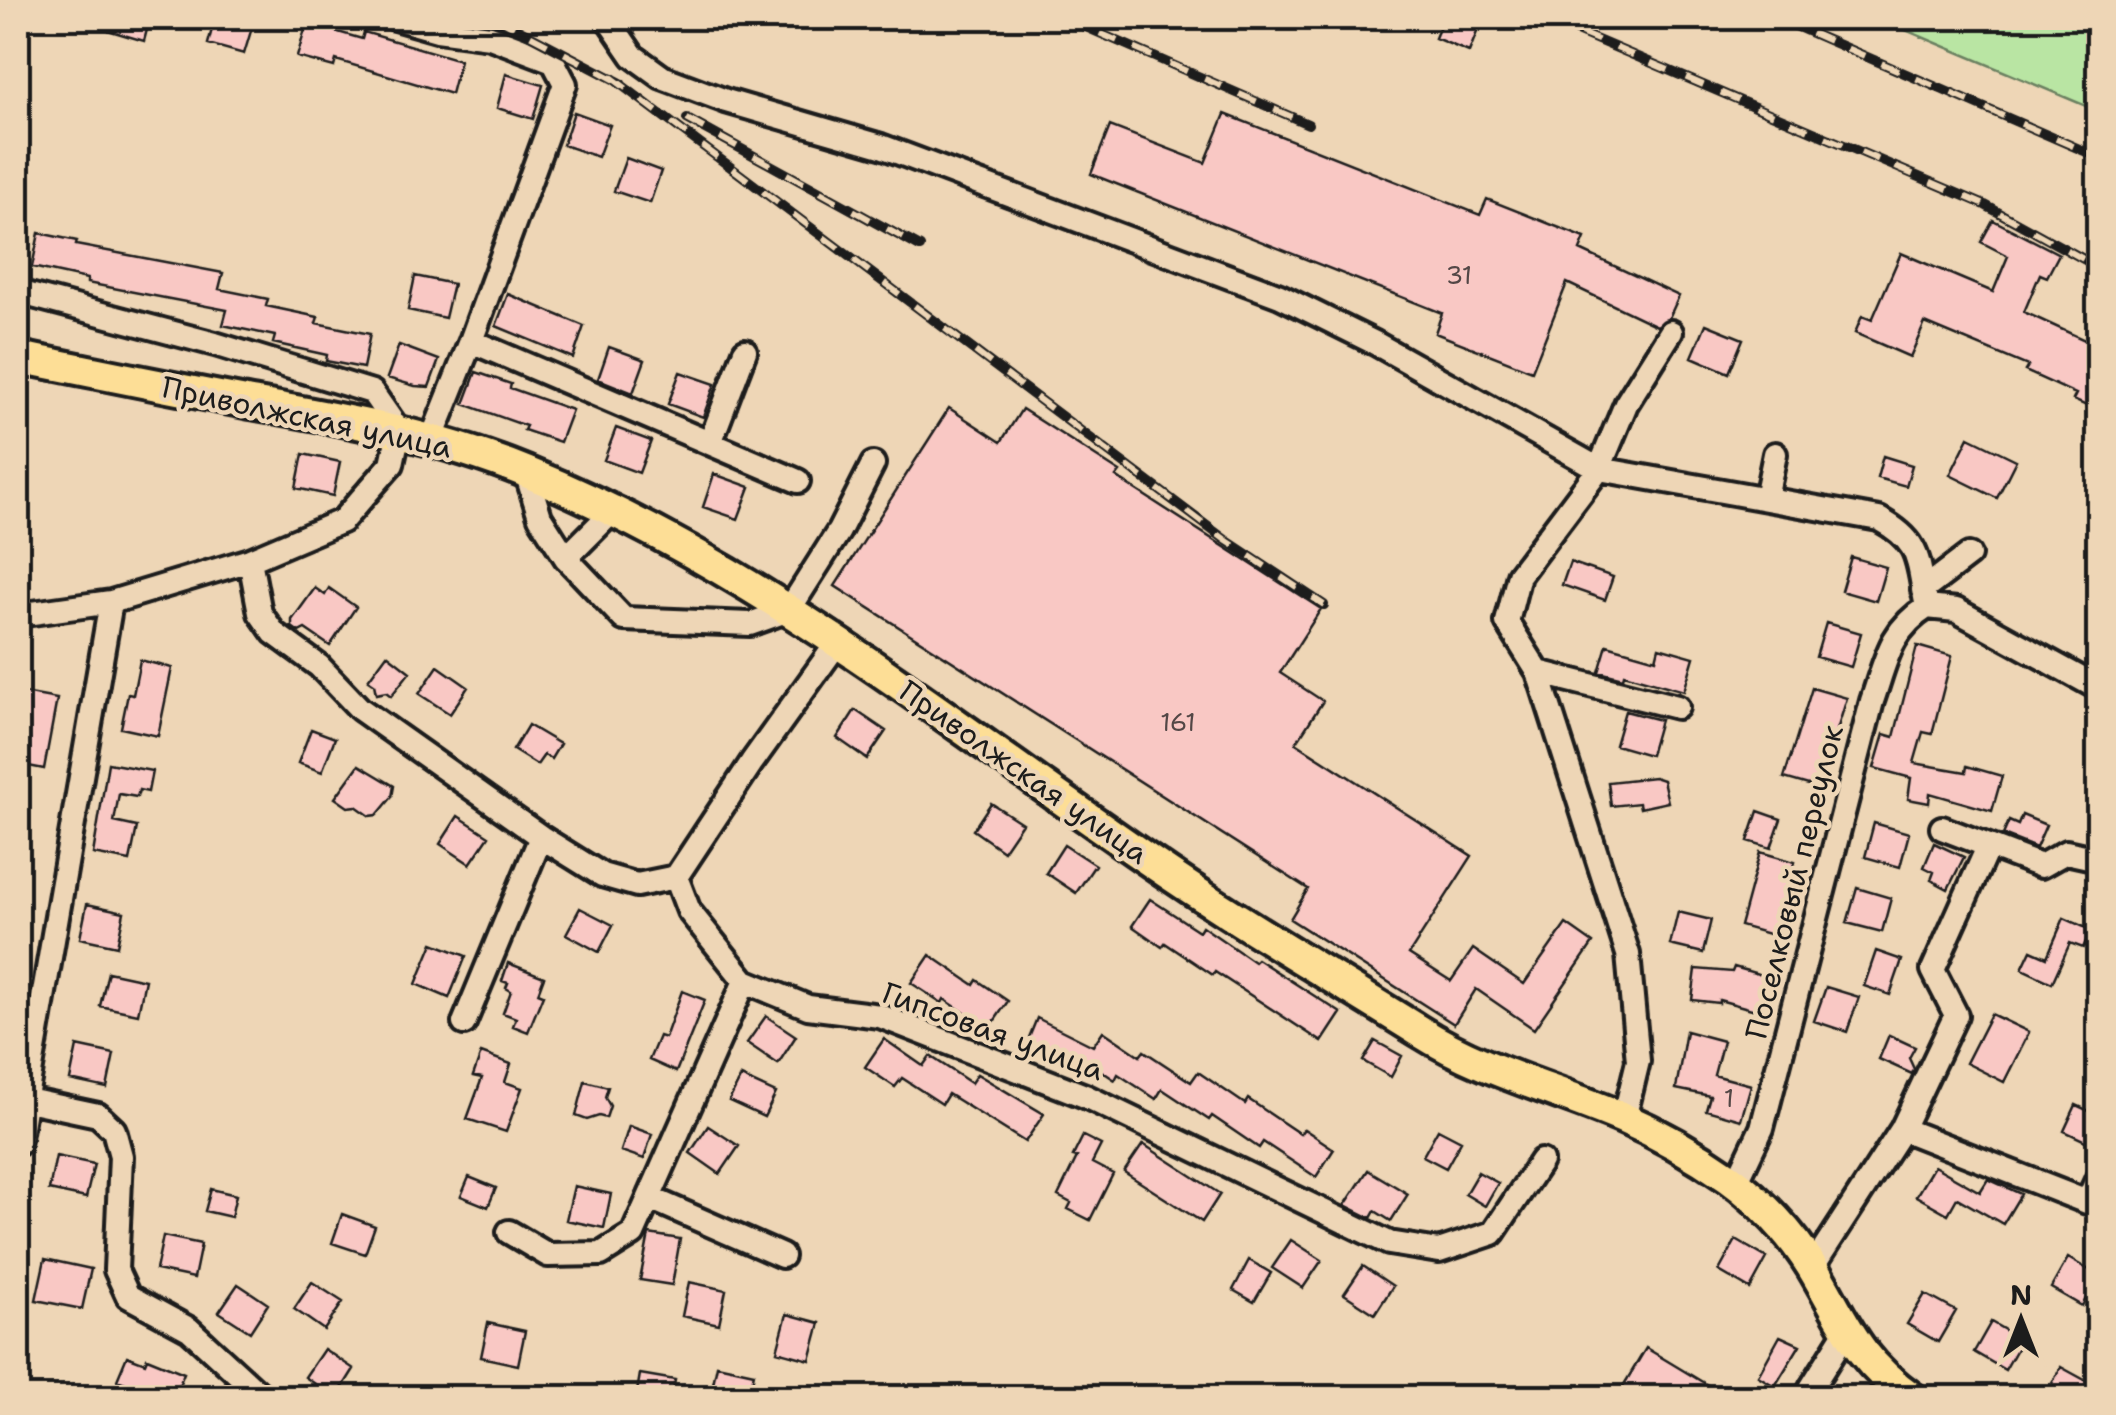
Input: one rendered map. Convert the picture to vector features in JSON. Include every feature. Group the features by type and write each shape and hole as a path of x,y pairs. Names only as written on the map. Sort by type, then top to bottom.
{"main road":[{"name":"Приволжская улица","path":"18,356 432,438 614,510 682,546 838,642 1151,862 1438,1044 1490,1068 1624,1118 1684,1149 1736,1183 1778,1222 1812,1268 1846,1332 1891,1383 1912,1398"}],"street":[{"path":"396,18 437,30 490,37 553,61 566,84 432,438"},
{"path":"607,18 633,56 662,76 726,101 881,146 1280,296 1375,343 1599,469 1879,518 1901,531 1914,545 1925,598 1956,610 2098,688"},
{"path":"18,292 215,344 372,392 399,431 392,464 342,522 250,560 111,602 18,615"},
{"path":"1624,1118 1638,1061 1628,954 1538,672 1507,622 1519,574 1599,469 1626,404 1670,332"},
{"path":"471,341 798,481"},
{"path":"710,443 745,351"},
{"path":"1766,498 1775,454"},
{"path":"526,472 540,517 566,558 624,620 750,624 789,610 839,531 874,464"},
{"path":"566,558 614,510"},
{"name":"Поселковый переулок","path":"1736,1183 1762,1128 1892,640 1925,598 1969,555"},
{"path":"250,560 260,614 274,633 318,666 360,709 541,837 602,875 637,886 676,877 838,642"},
{"path":"18,1144 21,1099 111,602"},
{"path":"1538,672 1677,707"},
{"path":"1942,828 2041,866 2066,852 2098,859"},
{"path":"464,1023 541,837"},
{"path":"1812,1268 1902,1129 1956,1015 1933,970 1988,847"},
{"name":"Гипсовая улица","path":"676,877 688,911 745,982 808,1008 880,1016 1085,1096 1389,1243 1439,1251 1493,1233 1541,1161"},
{"path":"509,1232 548,1255 601,1254 633,1234 745,982"},
{"path":"21,1099 98,1116 114,1130 120,1156 116,1270 128,1296 189,1329 264,1398"},
{"path":"1902,1129 2088,1202 2098,1178"},
{"path":"650,1198 782,1256"},
{"path":"1811,1388 1846,1332"}],"green space":[{"path":"1877,18 2098,18 2098,111"}],"building":[{"path":"111,18 150,18 144,41 107,30"},
{"path":"215,18 254,21 244,54 208,44"},
{"path":"1443,18 1456,18 1479,27 1469,52 1435,38"},
{"path":"307,23 362,39 364,32 460,60 451,94 336,60 334,67 297,57"},
{"path":"506,74 543,85 533,119 497,108"},
{"path":"574,112 610,125 598,157 563,145"},
{"path":"1225,114 1480,215 1487,199 1585,238 1580,250 1679,296 1669,318 1657,326 1567,283 1532,371 1435,333 1442,313 1091,174 1110,126 1205,163"},
{"path":"626,158 661,171 650,203 614,191"},
{"path":"1993,220 2059,254 2047,277 2040,274 2024,312 2098,346 2098,411 2073,400 2076,394 2025,371 2028,366 1925,323 1910,357 1855,333 1862,316 1872,320 1901,253 1993,292 2008,256 1981,242"},
{"path":"39,233 77,241 76,245 223,273 219,289 268,299 266,306 318,317 316,323 370,334 363,368 326,361 327,355 273,343 275,336 223,325 227,310 87,283 87,279 32,267"},
{"path":"415,276 453,284 445,318 408,310"},
{"path":"508,294 584,326 573,358 496,326"},
{"path":"1706,324 1743,339 1729,373 1692,357"},
{"path":"399,345 439,360 429,387 387,378"},
{"path":"609,347 645,360 633,393 598,379"},
{"path":"476,372 572,410 560,442 464,404"},
{"path":"680,372 715,384 703,417 668,404"},
{"path":"949,408 1001,442 1022,409 1120,472 1116,477 1321,609 1280,673 1323,701 1296,743 1472,856 1409,954 1451,981 1473,949 1524,984 1566,924 1593,943 1534,1029 1476,989 1454,1024 1290,919 1308,889 835,586"},
{"path":"616,428 651,441 639,473 604,460"},
{"path":"1969,437 2016,460 1997,498 1950,475"},
{"path":"303,454 340,462 333,496 296,488"},
{"path":"1883,456 1912,465 1906,486 1877,478"},
{"path":"714,474 750,487 738,519 703,507"},
{"path":"1851,557 1886,567 1876,601 1841,591"},
{"path":"1570,562 1613,577 1605,600 1562,585"},
{"path":"315,588 325,595 329,588 356,607 330,646 305,629 299,632 292,627 292,620"},
{"path":"1826,623 1861,633 1851,667 1816,657"},
{"path":"1607,645 1656,659 1659,647 1694,657 1684,691 1624,674 1623,678 1599,672"},
{"path":"1917,646 1952,656 1932,734 1923,732 1914,763 1966,772 1967,766 2002,776 1992,811 1930,793 1929,803 1908,799 1911,778 1874,768 1884,734 1894,737"},
{"path":"387,654 410,672 391,696 386,692 376,694 374,684 368,680"},
{"path":"140,660 172,668 158,736 121,728"},
{"path":"438,666 468,687 450,714 419,694"},
{"path":"1812,688 1847,698 1819,788 1784,778"},
{"path":"24,693 57,699 44,769 18,764 18,728"},
{"path":"855,710 886,731 867,759 837,738"},
{"path":"1625,711 1660,720 1650,755 1615,745"},
{"path":"528,725 560,744 551,759 544,755 537,765 513,750"},
{"path":"311,729 335,738 322,772 298,763"},
{"path":"108,763 152,771 148,792 139,790 137,797 119,794 114,822 137,827 130,861 93,854"},
{"path":"359,765 394,786 392,797 377,815 370,816 335,798"},
{"path":"1654,777 1663,780 1668,802 1640,808 1639,803 1611,806 1608,782"},
{"path":"991,803 1022,823 1003,851 973,830"},
{"path":"1758,811 1781,819 1771,848 1748,841"},
{"path":"2022,815 2046,825 2036,848 2003,835 2009,821 2018,825"},
{"path":"458,816 489,836 470,864 440,844"},
{"path":"1874,823 1909,833 1900,867 1865,857"},
{"path":"1934,843 1964,857 1948,889 1931,880 1934,872 1924,867"},
{"path":"1064,845 1095,865 1076,893 1046,873"},
{"path":"1760,852 1795,862 1776,936 1740,926"},
{"path":"1857,888 1891,898 1882,932 1847,923"},
{"path":"1150,899 1199,931 1202,926 1341,1013 1322,1042 1215,972 1213,975 1165,943 1162,947 1132,926"},
{"path":"87,904 124,912 117,946 80,938"},
{"path":"580,908 613,925 599,952 566,934"},
{"path":"1678,912 1711,920 1703,953 1670,945"},
{"path":"2064,918 2091,930 2083,948 2070,943 2052,983 2022,969 2031,950 2047,957"},
{"path":"433,943 466,956 449,998 416,984"},
{"path":"1876,951 1902,960 1890,995 1864,986"},
{"path":"930,955 974,985 977,980 1008,1001 989,1029 911,983"},
{"path":"508,963 544,977 538,993 543,995 528,1032 513,1026 516,1018 503,1013 511,991 506,988 508,983 502,981"},
{"path":"1734,967 1769,977 1759,1011 1719,1000 1692,1000 1696,969 1732,972"},
{"path":"108,972 145,980 138,1014 100,1006"},
{"path":"1826,987 1859,997 1847,1032 1814,1021"},
{"path":"682,991 705,1000 676,1072 649,1060 659,1036 665,1038"},
{"path":"1991,1014 2029,1032 2004,1082 1966,1063"},
{"path":"766,1016 796,1036 778,1064 747,1043"},
{"path":"1037,1018 1093,1046 1103,1031 1140,1056 1144,1051 1191,1082 1198,1072 1245,1104 1248,1099 1300,1134 1304,1129 1334,1149 1316,1177 1263,1142 1259,1148 1162,1089 1156,1099 1118,1074 1115,1080 1079,1056 1075,1066 1026,1045"},
{"path":"1686,1031 1723,1041 1714,1075 1751,1085 1741,1120 1706,1110 1710,1096 1676,1089"},
{"path":"1889,1035 1915,1047 1909,1058 1912,1074 1879,1059"},
{"path":"884,1039 923,1066 930,1056 971,1083 977,1074 1044,1114 1025,1142 948,1094 942,1104 902,1078 895,1087 865,1067"},
{"path":"1375,1041 1402,1056 1391,1077 1363,1061"},
{"path":"77,1046 114,1054 107,1088 70,1080"},
{"path":"481,1053 511,1064 505,1082 522,1088 506,1132 467,1119 482,1078 473,1076"},
{"path":"741,1077 776,1093 764,1117 729,1101"},
{"path":"585,1081 608,1087 605,1097 610,1106 606,1118 587,1120 576,1116"},
{"path":"2076,1105 2098,1115 2098,1147 2064,1131"},
{"path":"629,1126 652,1134 644,1159 621,1151"},
{"path":"708,1126 739,1146 720,1174 690,1153"},
{"path":"1438,1129 1461,1141 1446,1168 1423,1156"},
{"path":"1083,1136 1101,1145 1092,1163 1113,1174 1090,1220 1068,1209 1071,1203 1058,1196"},
{"path":"1143,1144 1220,1194 1202,1222 1124,1172"},
{"path":"56,1156 94,1164 86,1198 49,1190"},
{"path":"1934,1166 1980,1192 1988,1179 2021,1194 2003,1224 1957,1198 1948,1214 1916,1196"},
{"path":"1368,1170 1408,1194 1391,1221 1375,1211 1371,1218 1345,1205"},
{"path":"1478,1172 1498,1183 1485,1206 1465,1194"},
{"path":"469,1177 496,1188 488,1207 461,1196"},
{"path":"574,1186 611,1194 604,1228 566,1220"},
{"path":"211,1189 236,1195 231,1217 205,1211"},
{"path":"342,1214 375,1226 365,1254 332,1243"},
{"path":"649,1234 680,1239 672,1285 640,1280"},
{"path":"163,1236 201,1244 194,1278 156,1270"},
{"path":"1291,1240 1322,1260 1303,1288 1272,1268"},
{"path":"1736,1240 1767,1258 1750,1289 1719,1271"},
{"path":"2068,1258 2098,1275 2082,1306 2051,1288"},
{"path":"45,1259 91,1269 82,1309 36,1300"},
{"path":"1249,1260 1271,1273 1254,1302 1233,1290"},
{"path":"1363,1266 1393,1286 1375,1314 1344,1294"},
{"path":"312,1282 343,1302 324,1330 294,1309"},
{"path":"689,1282 726,1290 719,1324 682,1316"},
{"path":"238,1284 268,1304 250,1332 219,1312"},
{"path":"1925,1294 1956,1311 1938,1342 1907,1324"},
{"path":"787,1314 820,1323 810,1360 777,1351"},
{"path":"1991,1322 2022,1340 2005,1370 1974,1352"},
{"path":"488,1323 525,1331 518,1365 481,1357"},
{"path":"1780,1336 1800,1345 1775,1386 1758,1376"},
{"path":"1646,1348 1729,1398 1616,1398"},
{"path":"324,1349 354,1369 336,1398 305,1377"},
{"path":"127,1356 145,1363 147,1358 184,1373 174,1398 144,1398 134,1393 136,1387 117,1380"},
{"path":"717,1365 754,1373 749,1398 710,1398"},
{"path":"2061,1367 2092,1384 2085,1398 2044,1398"},
{"path":"640,1374 675,1380 672,1398 636,1398"}],"railway":[{"path":"497,18 621,83"},
{"path":"1065,18 1308,124"},
{"path":"1546,18 1985,205 2098,267"},
{"path":"1777,18 2098,157"},
{"path":"611,77 1227,541 1324,605"},
{"path":"687,119 920,247"}]}
